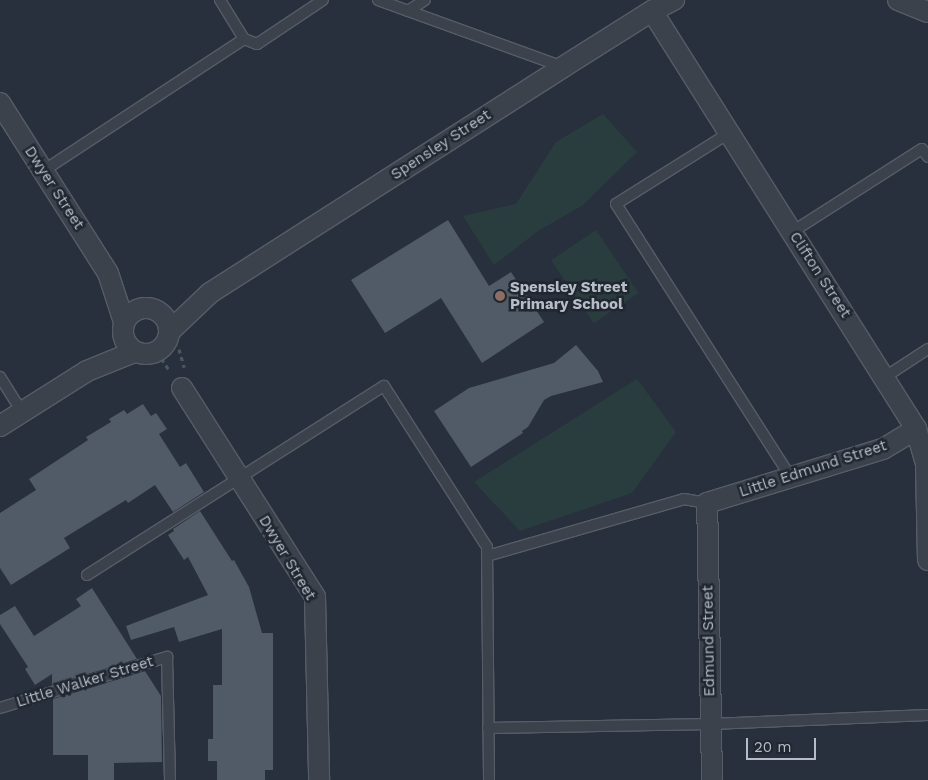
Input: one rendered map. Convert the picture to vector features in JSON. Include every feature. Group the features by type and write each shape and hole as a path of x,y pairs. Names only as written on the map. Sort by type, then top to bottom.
{"street":[{"name":"Spensley Street","path":"169,332 210,293 652,11 674,0"},
{"path":"898,0 928,12"},
{"name":"Clifton Street","path":"652,11 885,377 916,429 926,465 928,560"},
{"name":"Dwyer Street","path":"0,104 108,273 123,328"},
{"name":"Dwyer Street","path":"108,273 153,309"},
{"name":"Spensley Street","path":"153,309 210,293"},
{"path":"87,371 123,328 135,310 153,309 164,316 169,332 164,347 157,352 141,355 128,347 123,328"},
{"path":"0,426 87,371 134,352"},
{"name":"Dwyer Street","path":"182,388 315,597 319,780"},
{"name":"Little Edmund Street","path":"707,503 883,449 916,429"},
{"name":"Edmund Street","path":"707,503 712,780"}],"lane":[{"path":"220,0 244,39 257,44 324,0"},
{"path":"378,0 564,67"},
{"path":"408,11 425,0"},
{"path":"43,171 244,39"},
{"path":"729,133 616,204 790,476"},
{"path":"792,232 922,149 928,157"},
{"path":"885,377 928,349"},
{"path":"0,377 22,412"},
{"path":"87,575 240,480 384,386 487,547 489,780"},
{"path":"487,556 684,499 707,503"},
{"name":"Little Walker Street","path":"0,708 167,657 170,780"},
{"path":"488,728 710,724 928,715"}],"path":[{"path":"169,332 176,340 184,363 182,388"}],"shaded area":[{"path":"603,114 637,152 583,205 538,231 494,265 463,216 516,204 556,142"},
{"path":"596,230 638,293 594,323 551,260"},
{"path":"637,379 676,432 632,493 520,531 474,482"}],"building":[{"path":"448,220 489,286 511,272 544,322 482,363 441,298 385,333 351,280"},
{"path":"576,345 598,371 603,382 551,396 544,400 528,427 522,431 523,433 471,467 434,411 469,388 554,363"},
{"path":"143,404 151,416 156,413 167,429 159,434 180,467 186,463 204,492 173,512 155,485 128,503 126,500 64,538 70,548 11,585 0,568 0,513 36,490 29,479 88,440 86,437 111,422 109,419 124,410 127,414"},
{"path":"200,511 232,561 234,560 249,587 262,633 273,633 273,770 265,770 265,780 217,780 217,761 208,761 208,739 213,739 213,685 222,685 222,629 179,642 174,627 131,640 126,626 208,595 188,557 184,560 168,535 174,531 173,529"},
{"path":"92,588 137,659 52,685 52,674 35,685 25,669 28,667 0,624 0,615 15,606 34,636 81,606 76,599"},
{"path":"145,671 161,696 162,762 114,763 114,780 88,780 88,755 53,755 53,699"}],"place":[{"name":"Spensley Street Primary School","path":"500,296"}]}
